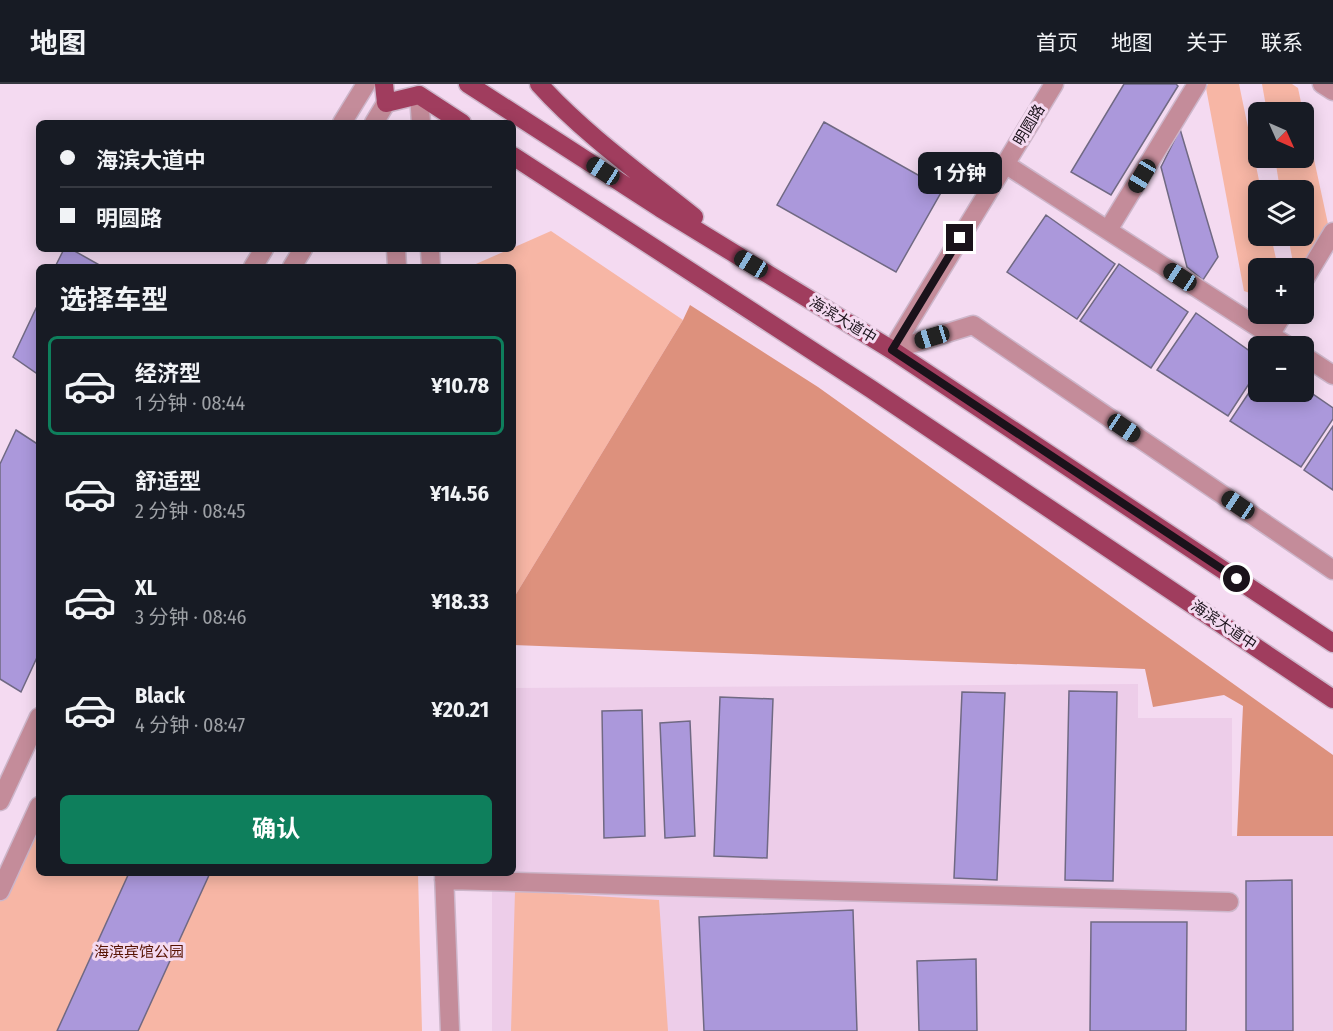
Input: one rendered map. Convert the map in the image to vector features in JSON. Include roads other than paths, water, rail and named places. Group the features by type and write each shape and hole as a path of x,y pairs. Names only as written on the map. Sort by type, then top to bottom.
{"main road":[{"path":"384,84 386,103 419,89 458,120"},
{"name":"海滨大道中","path":"468,84 660,208 892,350 1333,642"},
{"path":"539,84 613,152 751,264"},
{"name":"海滨大道中","path":"516,158 871,389 1333,699"}],"street":[{"path":"344,120 366,84"},
{"name":"明圆路","path":"892,350 1054,84"},
{"path":"1108,230 1197,84"},
{"path":"1322,84 1333,91"},
{"path":"419,89 421,120"},
{"path":"376,120 386,103"},
{"path":"386,103 387,120"},
{"path":"1005,164 1270,335 1277,324"},
{"path":"1314,263 1333,232"},
{"path":"892,350 973,325 1333,570"},
{"path":"1314,363 1333,375"},
{"path":"0,801 36,723"},
{"path":"0,891 36,813"},
{"path":"450,1031 444,877 1229,902"}],"park label":[{"name":"海滨宾馆公园","path":"139,952"}]}
